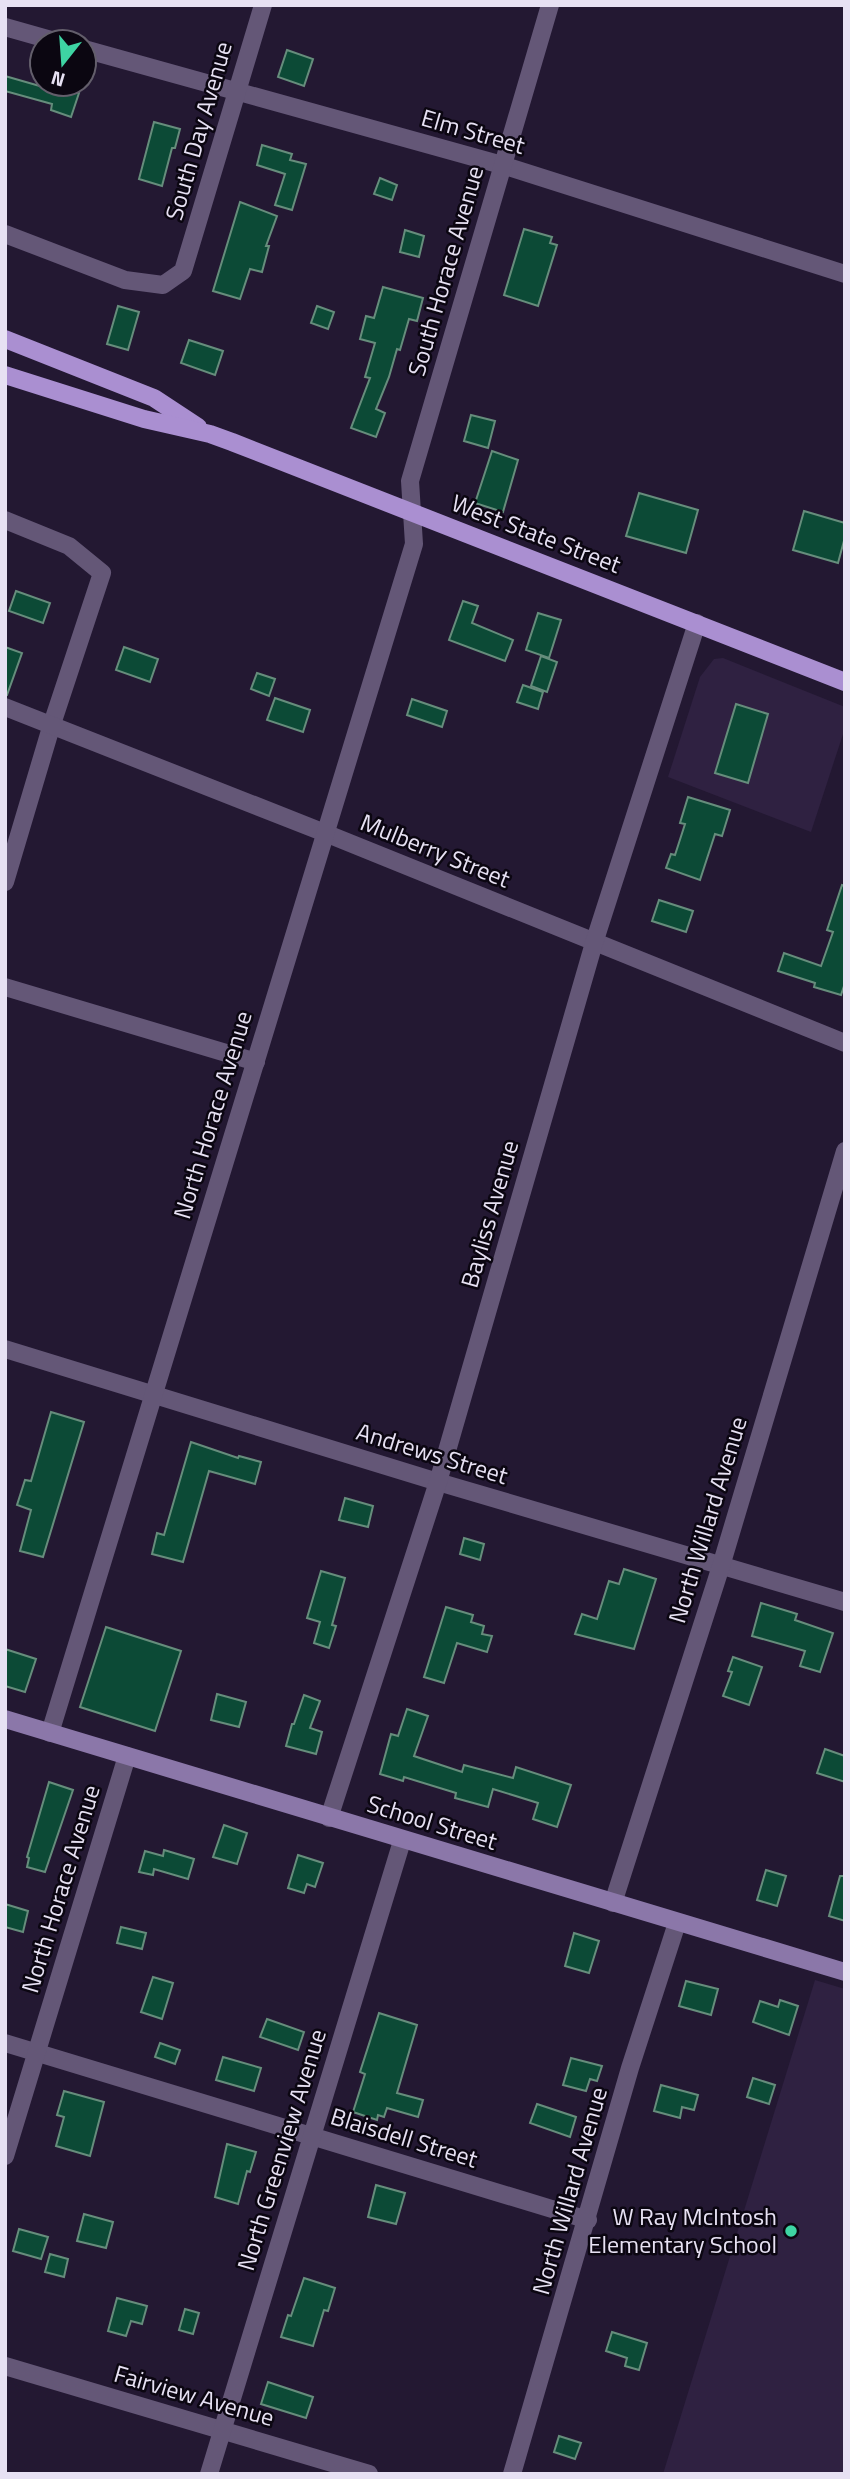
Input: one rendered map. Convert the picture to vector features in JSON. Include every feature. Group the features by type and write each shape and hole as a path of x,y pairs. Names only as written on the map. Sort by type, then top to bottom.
{"main road":[{"name":"West State Street","path":"5,339 154,398 210,434"},
{"name":"West State Street","path":"5,375 144,419 210,434 845,681"},
{"name":"School Street","path":"5,1719 402,1841 845,1972"}],"street":[{"name":"South Day Avenue","path":"5,234 125,280 163,285 183,271 262,5"},
{"name":"South Horace Avenue","path":"411,512 410,481 550,5"},
{"path":"5,27 28,34"},
{"name":"Elm Street","path":"98,53 502,165 845,274"},
{"name":"North Horace Avenue","path":"50,1733 414,544 411,512"},
{"path":"5,520 69,546 102,573 52,724 5,882"},
{"name":"Bayliss Avenue","path":"329,1818 438,1482 594,943 697,623"},
{"name":"Mulberry Street","path":"5,707 845,1043"},
{"path":"5,987 256,1062"},
{"name":"North Willard Avenue","path":"613,1903 721,1566 845,1151"},
{"name":"Andrews Street","path":"5,1349 438,1482 845,1602"},
{"name":"North Horace Avenue","path":"5,2157 127,1756"},
{"name":"North Greenview Avenue","path":"209,2474 402,1841"},
{"name":"North Willard Avenue","path":"512,2474 630,2068 677,1923"},
{"name":"Blaisdell Street","path":"5,2043 588,2220"},
{"name":"Fairview Avenue","path":"5,2366 369,2474"}],"shaded area":[{"path":"723,658 845,707 845,728 811,832 668,777 700,677 714,659"},
{"name":"W Ray McIntosh Elementary School","path":"815,1980 845,1989 845,2474 663,2474"}],"building":[{"path":"287,50 313,59 304,86 278,77"},
{"path":"5,76 28,83 28,97 5,91"},
{"path":"30,98 77,98 71,117 51,110 52,104"},
{"path":"154,122 180,129 162,186 139,179"},
{"path":"262,145 292,154 290,160 306,164 292,210 275,205 285,174 257,165"},
{"path":"380,178 397,185 392,200 374,194"},
{"path":"240,202 277,216 266,246 269,246 262,272 250,269 240,299 213,291"},
{"path":"524,229 552,237 550,243 557,245 538,306 504,295"},
{"path":"405,230 424,236 419,257 400,252"},
{"path":"383,287 423,298 417,321 409,319 400,350 397,349 376,409 385,413 376,437 351,428 370,378 365,377 375,343 360,339 366,316 374,318"},
{"path":"118,306 139,312 128,350 107,344"},
{"path":"317,306 334,312 328,329 311,323"},
{"path":"189,340 223,351 215,375 181,363"},
{"path":"471,415 495,421 488,448 464,441"},
{"path":"492,451 518,460 503,512 475,503"},
{"path":"639,493 698,510 686,553 626,536"},
{"path":"804,511 845,523 845,537 838,563 793,550"},
{"path":"16,591 50,603 43,623 9,611"},
{"path":"463,601 478,606 472,623 513,640 505,661 449,640"},
{"path":"538,613 561,620 549,658 526,650"},
{"path":"5,647 22,653 7,695 5,695"},
{"path":"124,647 158,659 150,682 116,670"},
{"path":"541,656 557,662 547,692 531,686"},
{"path":"257,673 275,679 269,696 251,689"},
{"path":"523,685 543,692 538,709 517,702"},
{"path":"275,698 310,710 303,732 267,720"},
{"path":"412,699 447,711 442,727 407,715"},
{"path":"736,704 768,714 748,783 715,773"},
{"path":"688,797 730,810 722,836 715,834 700,880 666,868 671,854 675,855 685,824 680,823"},
{"path":"842,885 845,886 845,983 841,995 814,987 815,983 778,971 784,953 821,966 833,932 827,930"},
{"path":"659,900 693,911 686,932 652,921"},
{"path":"51,1412 84,1422 43,1557 20,1551 31,1510 17,1505 25,1480 31,1481"},
{"path":"191,1442 238,1458 239,1456 261,1462 255,1484 209,1471 183,1562 152,1554 157,1533 164,1535"},
{"path":"345,1498 373,1506 368,1527 339,1520"},
{"path":"464,1538 484,1544 480,1560 460,1554"},
{"path":"624,1569 656,1579 634,1649 575,1634 582,1614 597,1619 609,1581 619,1584"},
{"path":"321,1571 345,1578 332,1625 336,1626 329,1648 314,1643 320,1622 307,1618"},
{"path":"761,1603 797,1614 795,1620 833,1633 820,1672 800,1666 805,1651 752,1636"},
{"path":"446,1607 473,1615 471,1622 484,1626 482,1634 492,1636 487,1652 457,1643 444,1683 424,1677"},
{"path":"106,1627 181,1651 155,1731 80,1707"},
{"path":"5,1649 36,1659 25,1692 5,1686"},
{"path":"733,1657 762,1667 749,1705 723,1696 732,1672 728,1671"},
{"path":"217,1694 246,1702 239,1727 211,1720"},
{"path":"304,1695 320,1701 310,1728 322,1732 316,1754 286,1746"},
{"path":"407,1709 428,1716 414,1756 462,1772 464,1765 513,1778 516,1767 571,1785 557,1827 533,1819 538,1803 493,1789 488,1807 455,1798 456,1793 404,1777 403,1781 380,1774 391,1734 398,1736"},
{"path":"825,1749 845,1756 845,1782 817,1773"},
{"path":"49,1782 73,1790 45,1872 27,1867 27,1857"},
{"path":"224,1825 247,1833 237,1864 213,1857"},
{"path":"164,1850 194,1859 188,1879 154,1869 153,1875 139,1872 145,1851 163,1856"},
{"path":"298,1855 323,1863 315,1887 307,1884 304,1893 288,1888"},
{"path":"766,1870 786,1876 777,1906 757,1900"},
{"path":"840,1876 845,1876 845,1921 829,1916"},
{"path":"5,1904 28,1911 23,1932 5,1927"},
{"path":"121,1927 146,1933 142,1949 117,1943"},
{"path":"574,1933 599,1941 589,1973 565,1966"},
{"path":"153,1977 173,1983 162,2019 141,2012"},
{"path":"686,1981 718,1989 711,2015 679,2006"},
{"path":"780,2000 798,2006 789,2035 753,2022 760,2001 778,2007"},
{"path":"379,2013 417,2025 397,2093 423,2100 418,2117 387,2108 384,2117 378,2115 377,2120 353,2112 365,2074 360,2072"},
{"path":"267,2019 304,2032 298,2050 260,2037"},
{"path":"160,2043 180,2050 175,2064 155,2057"},
{"path":"223,2057 261,2068 254,2091 216,2080"},
{"path":"571,2058 602,2066 597,2081 590,2079 586,2091 563,2085"},
{"path":"753,2078 775,2085 769,2104 747,2097"},
{"path":"661,2085 698,2095 694,2110 682,2107 680,2118 654,2111"},
{"path":"64,2091 104,2102 90,2156 56,2146 64,2117 57,2115"},
{"path":"537,2104 576,2117 570,2137 530,2123"},
{"path":"227,2144 256,2152 250,2172 247,2171 238,2204 215,2197"},
{"path":"376,2185 405,2193 396,2224 368,2217"},
{"path":"84,2214 113,2222 106,2248 77,2241"},
{"path":"19,2229 48,2237 41,2259 13,2251"},
{"path":"50,2254 68,2259 64,2277 45,2272"},
{"path":"304,2278 335,2288 328,2311 324,2310 313,2346 281,2337"},
{"path":"117,2298 147,2306 142,2324 131,2321 126,2336 108,2331"},
{"path":"185,2309 199,2313 193,2334 179,2330"},
{"path":"612,2332 647,2343 639,2370 625,2366 627,2358 606,2351"},
{"path":"268,2382 313,2397 306,2418 261,2404"},
{"path":"559,2436 581,2443 575,2459 554,2452"}],"place":[{"name":"W Ray McIntosh Elementary School","path":"791,2231"}]}
